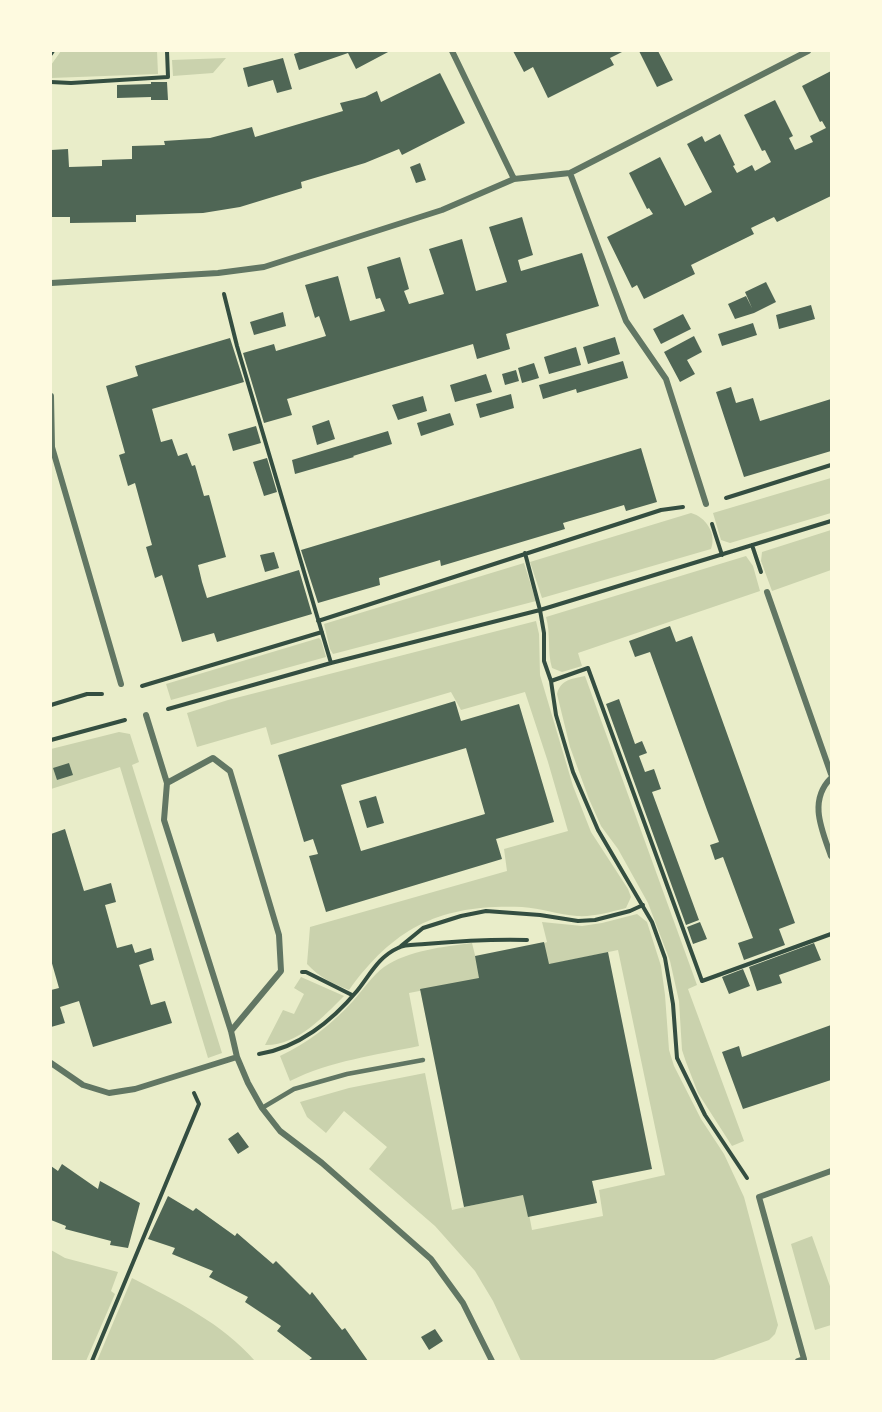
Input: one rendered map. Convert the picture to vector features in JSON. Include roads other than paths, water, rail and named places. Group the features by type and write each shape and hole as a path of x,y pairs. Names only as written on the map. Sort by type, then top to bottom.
{"street":[{"path":"452,51 514,179"},
{"path":"51,283 218,273 264,267 442,210 514,179 570,173 808,51"},
{"path":"570,173 626,321 666,380 706,504"},
{"path":"51,396 51,447 121,684"},
{"path":"767,592 831,776 824,785 817,808 818,820 831,856"},
{"path":"146,715 167,783 164,820 231,1031 237,1057 248,1083 280,1131 322,1163 431,1259 463,1303 492,1361"},
{"path":"167,783 213,758 230,771 279,935 281,971 231,1031"},
{"path":"51,1063 83,1085 109,1093 135,1089 237,1057"},
{"path":"798,1361 804,1359 759,1197 831,1171"}],"lane":[{"path":"262,1107 294,1089 336,1077 423,1060"}]}
